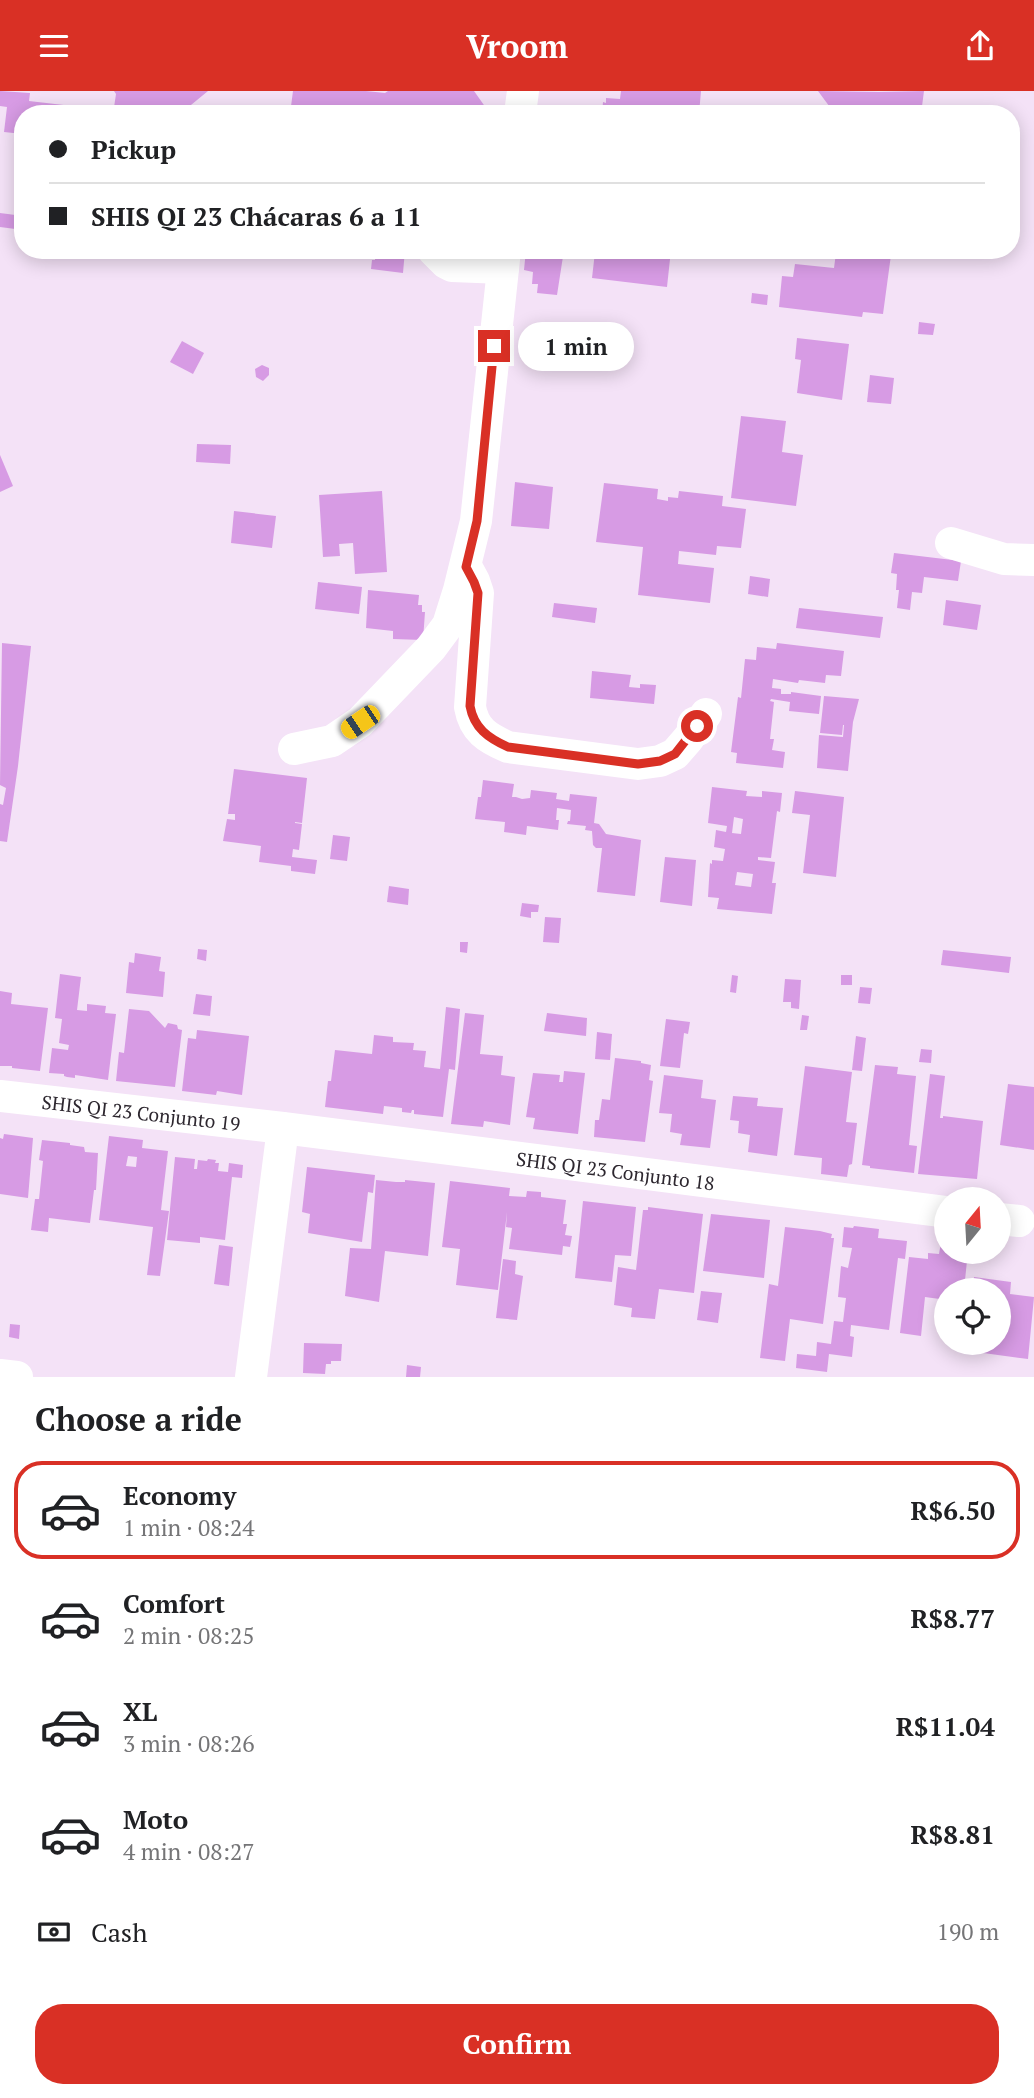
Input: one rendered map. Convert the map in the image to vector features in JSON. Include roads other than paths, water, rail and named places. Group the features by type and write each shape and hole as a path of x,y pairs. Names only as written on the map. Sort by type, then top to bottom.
{"street":[{"path":"294,748 332,741 360,722 431,648 448,625 466,567 477,521 504,259 452,266 442,259"},
{"path":"951,543 1004,559 1034,560"},
{"path":"466,567 478,593 470,706 472,719 492,740 508,747 638,764 660,761 675,754 706,714"},
{"name":"SHIS QI 23 Conjunto 19","path":"0,1096 283,1128"},
{"path":"251,1377 283,1128"},
{"name":"SHIS QI 23 Conjunto 18","path":"283,1128 934,1210"},
{"path":"0,1375 17,1377"}]}
